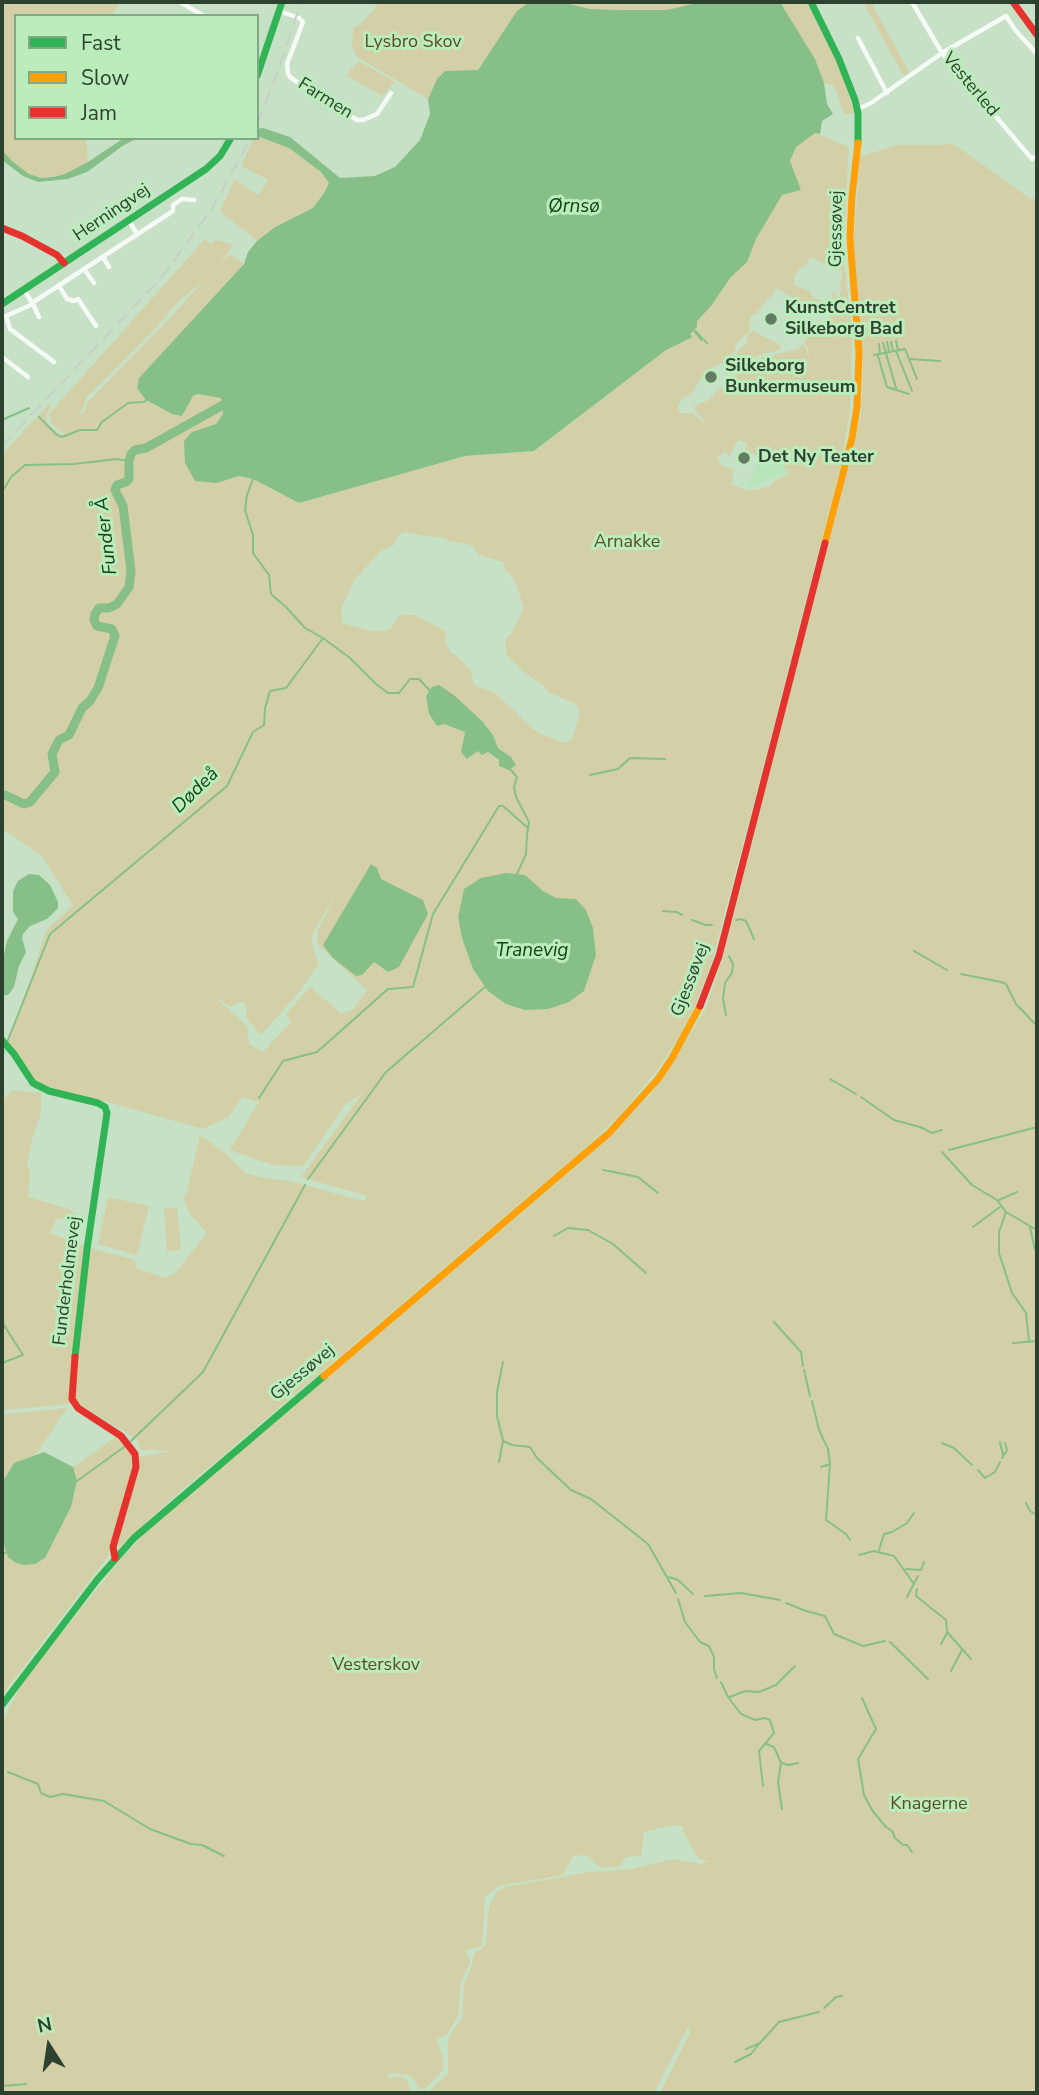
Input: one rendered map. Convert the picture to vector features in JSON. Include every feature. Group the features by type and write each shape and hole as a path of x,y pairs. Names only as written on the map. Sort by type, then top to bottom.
{"street":[{"path":"180,2 201,14"},
{"path":"259,67 263,49 282,2"},
{"name":"Gjessøvej","path":"2,1704 115,1558 134,1538 609,1133 658,1079 698,1012 719,956 852,438 857,407 859,353 850,259 850,227 858,144 857,109 839,59 811,2"},
{"path":"1013,2 1037,35"},
{"name":"Vesterled","path":"916,3 942,53 1032,159 1037,156"},
{"name":"Farmen","path":"279,11 303,22 287,64 291,78 357,120 377,114 391,93"},
{"path":"857,109 887,93 942,53 1006,16 1037,54"},
{"path":"858,38 887,93"},
{"name":"Herningvej","path":"2,304 206,169 220,156 230,140"},
{"path":"54,362 10,329 6,316 32,304 173,211 173,205 182,199 194,200"},
{"path":"129,221 137,234"},
{"path":"2,228 57,255 64,263"},
{"path":"103,257 109,267"},
{"path":"84,269 94,284"},
{"path":"59,286 67,299 78,299 96,326"},
{"path":"24,290 39,317"},
{"path":"2,331 10,329"},
{"path":"2,357 28,377"},
{"name":"Funderholmevej","path":"2,1040 33,1083 49,1091 98,1103 105,1107 107,1113 87,1249 71,1392 78,1408 121,1436 135,1454 136,1467 113,1547 115,1558"}],"shaded area":[{"path":"809,446 787,472 754,486 742,485 748,485 763,449 778,453"}],"green space":[{"path":"2,2 121,2 112,14 14,14 14,140 86,140 88,162 65,174 41,178 29,174 2,150"},
{"name":"Lysbro Skov","path":"380,2 529,2 477,70 437,79 428,99 357,57 352,46 353,28 361,24"},
{"path":"542,2 728,2 680,23"},
{"path":"780,2 808,2 844,76 854,113 845,115 834,85 824,83 814,59"},
{"path":"863,2 871,2 909,72 905,75 902,73"},
{"path":"359,61 395,82 382,96 346,75"},
{"name":"Arnakke","path":"815,133 849,147 843,252 852,332 849,417 841,463 762,771 711,965 696,1003 656,1072 623,1111 587,1146 117,1547 139,1457 170,1451 141,1450 137,1439 83,1407 75,1398 90,1248 135,1260 136,1268 165,1278 175,1273 207,1233 189,1213 183,1196 186,1196 200,1135 225,1153 245,1173 289,1181 364,1201 368,1196 301,1177 364,1091 345,1105 303,1166 273,1165 230,1150 259,1102 242,1097 229,1117 203,1129 45,1086 32,1078 7,1041 47,929 73,906 42,856 4,830 2,832 2,454 50,403 51,408 46,413 48,424 61,435 65,433 68,429 63,433 51,423 49,414 205,239 210,244 217,240 234,245 214,270 229,254 244,264 139,378 137,388 146,400 161,409 182,416 193,396 197,394 221,398 223,414 216,424 192,432 217,483 239,476 253,479 299,503 465,456 535,451 666,350 691,338 693,331 704,338 694,330 697,321 731,277 793,148","holes":["810,257 842,271 839,284 841,294 837,296 833,291 830,319 825,324 818,321 815,323 804,342 808,349 809,362 803,344 798,349 772,357 766,355 729,379 709,400 695,405 695,411 706,422 692,413 679,413 678,405 684,397 691,395 705,371 724,362 735,351 736,344 750,330 751,316 756,314 777,288 816,313 824,308 825,301 814,298 810,292 795,285 797,271 809,262","206,278 87,403 85,410 72,424 83,409 86,398 176,304","738,440 747,443 745,452 759,456 765,448 775,451 789,474 774,481 769,487 748,491 731,484 734,470 721,465 717,458 726,451 729,457","407,532 445,538 473,546 479,555 504,562 505,570 514,579 524,607 512,633 506,639 507,655 550,693 576,704 579,717 572,739 565,743 543,735 494,692 474,684 470,669 451,653 446,643 445,631 415,615 400,615 390,629 385,631 371,631 342,623 341,609 355,579 382,550 394,545 397,536","426,696 455,696 482,721 493,735 498,748 511,757 499,761 488,752 461,752 465,732 443,723 437,726 429,714","377,868 381,879 423,900 388,972 374,962","524,875 556,898 488,991 473,969 458,918 464,889","337,892 318,930 317,944 367,990 353,1010 341,1013 310,987 286,1014 291,1022 263,1052 249,1044 247,1026 215,997 231,1007 243,1001 247,1019 261,1035 296,996 318,965 312,935"]},
{"path":"259,137 289,148 321,172 329,183 313,208 275,227 257,241 220,211 235,179 258,195 269,180 241,166 253,140 259,140"},
{"name":"Vesterskov","path":"952,143 1031,199 1037,198 1037,2093 660,2093 690,2033 689,2025 654,2093 427,2093 448,2074 448,2041 462,2019 464,1983 475,1952 486,1943 489,1907 496,1892 505,1887 590,1872 632,1869 674,1859 702,1864 708,1861 698,1858 682,1830 684,1827 674,1825 644,1832 641,1856 626,1857 619,1867 601,1868 586,1855 573,1856 563,1875 498,1886 485,1897 482,1944 480,1947 465,1950 470,1959 461,1983 458,2016 447,2034 437,2039 444,2069 425,2089 419,2089 408,2075 390,2073 386,2078 402,2077 407,2080 411,2093 2,2093 2,1722 24,1679 150,1527 577,1166 650,1095 706,1008 723,957 861,414 863,367 854,238 860,157 897,145"},
{"path":"753,331 780,345 780,350 759,355 727,375 723,367 735,361 738,351 747,343 747,335"},
{"path":"11,1090 41,1093 41,1113 27,1166 30,1170 28,1197 69,1209 87,1224 57,1218 50,1233 84,1246 70,1404 2,1410 2,1103"},
{"path":"108,1197 149,1206 137,1255 98,1244"},
{"path":"177,1208 181,1250 167,1251 164,1209"},
{"path":"67,1408 36,1454 14,1463 2,1483 4,1414"},
{"path":"116,1437 130,1451 133,1466 107,1558 2,1695 2,1539 8,1557 45,1558 71,1507 77,1481 73,1467"}],"water":[{"name":"Ørnsø","path":"529,2 562,2 590,9 667,10 701,2 780,2 815,59 824,83 827,104 833,114 822,121 820,134 815,133 796,147 790,161 801,190 782,195 756,239 747,262 731,277 697,321 694,330 704,339 701,341 693,331 691,338 666,350 534,451 465,456 299,503 253,479 239,476 217,483 195,481 185,463 184,441 192,432 216,424 223,414 221,398 197,394 193,396 182,416 172,414 146,400 137,388 139,378 244,264 248,252 257,241 275,227 313,208 329,183 321,172 289,148 259,137 259,129 290,137 340,178 375,176 395,167 420,140 430,114 428,99 437,79 445,71 478,70 517,11"},
{"path":"121,140 134,140 87,172 68,179 38,182 23,176 2,160 2,150 29,174 41,178 65,174"},
{"path":"439,685 482,721 493,735 498,748 511,757 516,765 509,770 499,766 499,760 488,752 482,755 478,751 467,759 461,752 465,732 444,724 437,726 429,714 426,696 432,687"},
{"path":"371,864 377,868 381,879 423,900 428,914 399,967 388,972 374,962 362,975 356,976 333,958 323,945"},
{"name":"Tranevig","path":"506,873 525,875 543,891 556,898 576,899 586,910 593,928 596,955 584,991 569,1002 548,1009 525,1010 506,1004 488,991 473,969 458,917 464,889 481,878"},
{"path":"29,874 39,875 50,885 58,908 47,919 30,926 23,934 26,952 14,987 8,995 2,995 2,964 7,941 18,919 13,912 13,891 18,881"},
{"path":"44,1452 73,1467 77,1481 71,1507 45,1558 35,1564 25,1565 8,1557 2,1539 2,1483 14,1463"}],"waterway":[{"path":"704,340 707,343"},
{"path":"896,341 898,350"},
{"path":"887,342 889,351"},
{"path":"891,342 893,351"},
{"path":"883,343 896,388"},
{"path":"879,344 880,354"},
{"path":"874,355 905,349 917,379"},
{"path":"896,351 912,391"},
{"path":"878,356 887,387 909,394"},
{"path":"910,359 940,361"},
{"path":"39,417 62,437 80,430 97,430 102,422 128,403 146,400"},
{"name":"Funder Å","path":"2,796 24,804 30,802 55,772 52,754 59,740 69,735 82,708 98,688 115,636 112,629 97,626 95,614 99,608 109,608 117,604 129,587 131,571 123,506 115,490 117,485 129,479 131,454 223,405"},
{"path":"2,420 29,408"},
{"path":"2,492 11,477 25,465 74,464 117,459 129,461"},
{"name":"Dødeå","path":"8,1040 50,934 227,786 253,732 264,725 270,691 286,688 323,638 305,628 271,594 269,575 253,553 253,535 245,510 253,479"},
{"path":"323,638 350,658 388,693 399,693 410,679 419,679 431,692"},
{"path":"590,775 618,769 630,758 665,759"},
{"path":"510,769 517,777 514,787 516,797 529,822 526,854 517,874"},
{"path":"259,1098 283,1061 317,1052 388,989 413,987 433,914 499,806 503,806 528,828"},
{"path":"663,911 682,915"},
{"path":"692,920 712,925"},
{"path":"736,920 746,921 754,939"},
{"path":"914,951 947,970"},
{"path":"726,1015 723,999 725,983 732,973 733,964 729,956"},
{"path":"961,974 1006,984 1016,1004 1037,1026"},
{"path":"308,1179 386,1072 485,987"},
{"name":"Dødeå","path":"2,1056 4,1051"},
{"path":"1037,1059 1037,1082"},
{"path":"830,1079 856,1094"},
{"path":"861,1097 894,1120 932,1133 942,1130"},
{"path":"949,1150 1037,1127"},
{"path":"942,1152 972,1185 997,1200 1006,1212 1037,1230"},
{"path":"603,1170 608,1171"},
{"path":"609,1171 638,1177 658,1193"},
{"path":"131,1441 203,1372 305,1185"},
{"path":"999,1200 1017,1192"},
{"path":"973,1227 1000,1207"},
{"path":"1006,1212 999,1232 999,1253 1012,1293 1026,1313 1029,1341"},
{"path":"1030,1227 1035,1250"},
{"path":"554,1236 568,1228 588,1230 613,1244 646,1273"},
{"path":"2,1322 23,1355 2,1363"},
{"path":"774,1322 801,1352 803,1366"},
{"path":"1013,1343 1037,1341"},
{"path":"499,1462 503,1441 497,1416 497,1392 503,1362"},
{"path":"804,1370 810,1396"},
{"path":"812,1401 819,1430 828,1449 830,1464 826,1520 850,1540"},
{"path":"503,1441 530,1447 537,1458 571,1490 591,1499 648,1544 676,1593"},
{"path":"1000,1442 1003,1455"},
{"path":"942,1443 954,1448 972,1465"},
{"path":"1002,1458 1007,1450 1005,1443"},
{"path":"77,1481 124,1447"},
{"path":"978,1470 985,1478 995,1472 1000,1462"},
{"path":"821,1467 830,1464"},
{"path":"1026,1503 1030,1511 1037,1515"},
{"path":"1035,1508 1037,1513"},
{"path":"879,1550 884,1534 907,1523 914,1513"},
{"path":"859,1555 874,1551 894,1556 914,1584"},
{"path":"2,1555 6,1552"},
{"path":"906,1569 921,1570 924,1562"},
{"path":"907,1597 918,1576"},
{"path":"669,1577 678,1580 693,1594"},
{"path":"917,1589 916,1596 946,1620 947,1632 971,1659"},
{"path":"705,1596 741,1593 780,1600"},
{"path":"678,1599 685,1622 700,1642 709,1646 714,1657 717,1678"},
{"path":"786,1603 825,1616 834,1634 863,1646 885,1641"},
{"path":"941,1644 947,1633"},
{"path":"890,1642 928,1679"},
{"path":"951,1671 962,1650"},
{"path":"730,1697 745,1691 759,1692 776,1685 795,1666"},
{"path":"721,1682 741,1714 755,1720 770,1720 774,1733 759,1751 763,1786"},
{"path":"862,1698 876,1729 858,1759 864,1795 872,1810 892,1831 895,1838 907,1845 912,1852"},
{"path":"766,1744 774,1747 781,1763 778,1782 782,1809"},
{"path":"782,1763 798,1763"},
{"path":"8,1772 38,1784 41,1793 50,1797 63,1794 104,1801 150,1829 191,1844 202,1845 224,1856"},
{"path":"824,2008 836,1997 842,1996"},
{"path":"746,2049 760,2043 779,2022 819,2012"},
{"path":"735,2062 751,2054 759,2044"},
{"path":"2,2086 26,2084"}],"railway":[{"path":"259,119 301,2"},
{"path":"2,446 161,278 211,210 250,140"}],"traffic: fast":[{"path":"259,70 282,2"},
{"path":"811,2 839,59 855,100 858,143"},
{"path":"2,304 206,169 220,156 230,140"},
{"path":"2,1040 33,1083 49,1091 98,1103 105,1107 107,1113 87,1249 75,1357"},
{"path":"2,1705 97,1580 134,1538 324,1376"}],"traffic: slow":[{"path":"825,543 852,438 857,407 859,353 850,238 858,143"},
{"path":"324,1376 609,1133 658,1079 700,1006"}],"traffic: jam":[{"path":"1013,2 1037,35"},
{"path":"2,228 57,255 64,263"},
{"path":"700,1006 719,956 825,543"},
{"path":"75,1357 72,1399 78,1408 121,1436 135,1454 136,1467 113,1547 115,1558"}],"place":[{"name":"KunstCentret Silkeborg Bad","path":"771,319"},
{"name":"Silkeborg Bunkermuseum","path":"711,377"},
{"name":"Det Ny Teater","path":"744,458"}],"park label":[{"name":"Knagerne","path":"929,1805"}]}
